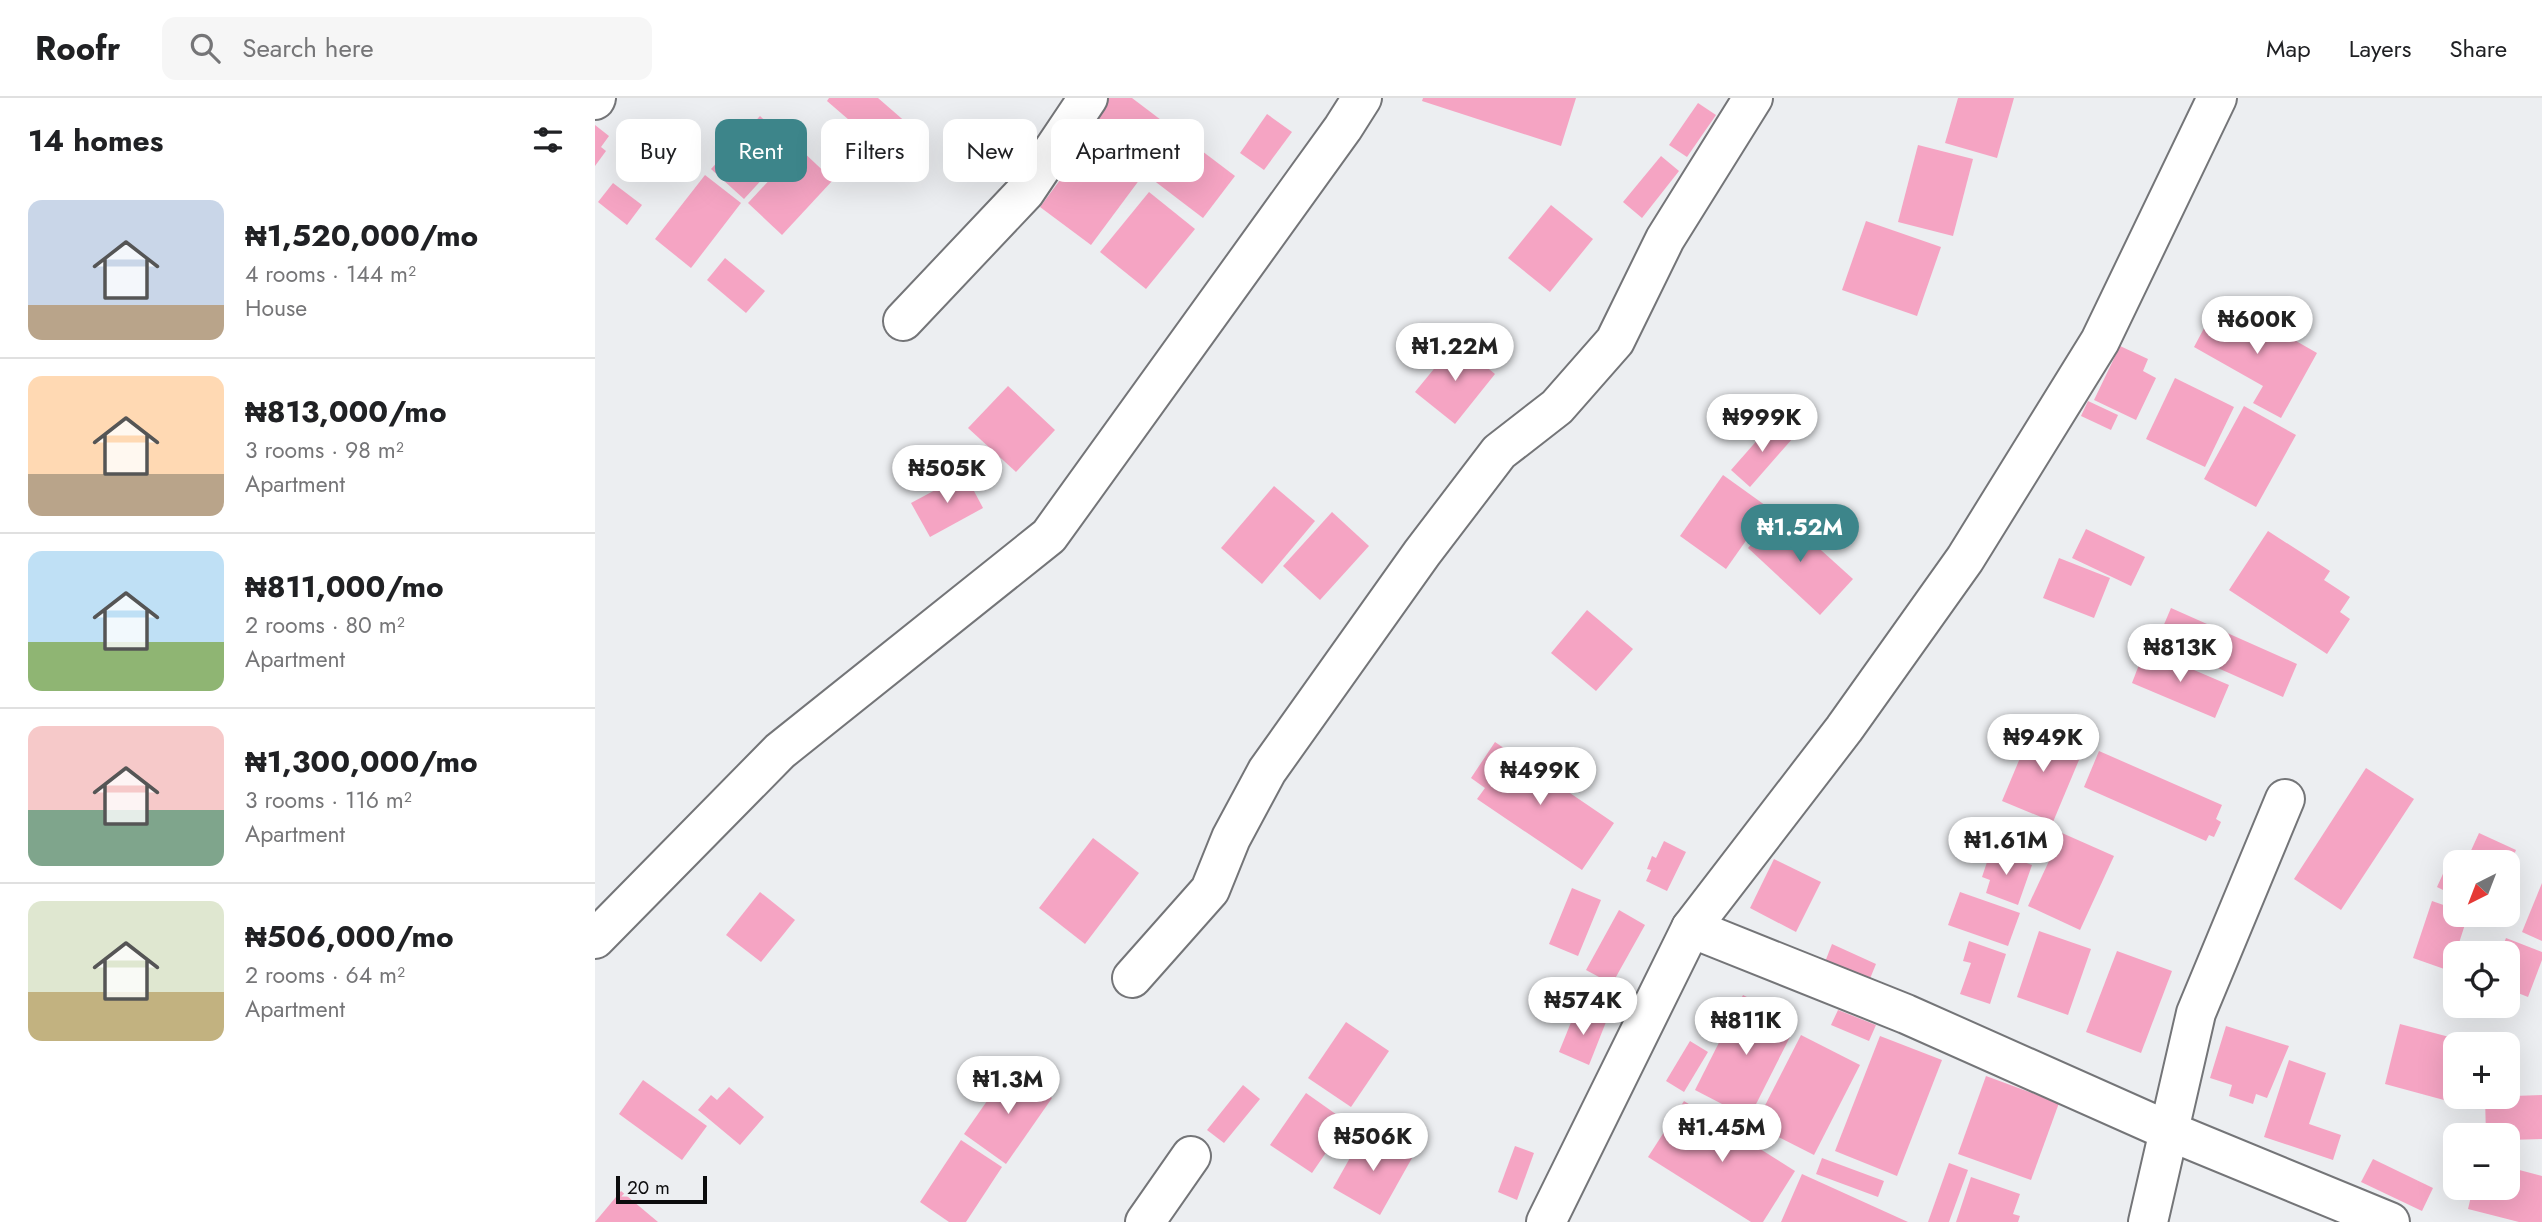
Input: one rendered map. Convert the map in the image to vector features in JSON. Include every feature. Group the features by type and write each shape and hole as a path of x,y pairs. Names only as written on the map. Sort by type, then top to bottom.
{"street":[{"path":"903,321 1025,192 1088,98"},
{"path":"595,939 780,751 1049,536 1362,98"},
{"path":"1132,978 1210,890 1231,838 1268,771 1422,553 1499,452 1557,407 1615,341 1665,239 1753,98"},
{"path":"1546,1222 1691,928 1844,729 1965,559 2100,341 2217,98"},
{"path":"2148,1222 2196,1013 2285,799"},
{"path":"1691,928 1906,1014 2169,1131 2390,1222"},
{"path":"1145,1222 1191,1156"}],"building":[{"path":"829,98 878,98 902,119 848,119 827,101"},
{"path":"1107,98 1132,98 1160,119 1092,119"},
{"path":"1423,98 1576,98 1561,146 1422,101"},
{"path":"1958,98 2014,98 1997,158 1945,143"},
{"path":"1698,103 1716,115 1687,157 1669,145"},
{"path":"1267,114 1292,132 1264,170 1240,153"},
{"path":"595,125 609,136 601,147 606,151 595,166"},
{"path":"1918,145 1973,159 1953,236 1898,222"},
{"path":"1204,153 1235,176 1203,218 1156,182 1204,182"},
{"path":"807,156 821,169 821,182 831,182 782,235 748,203 767,182 807,182"},
{"path":"1661,156 1679,171 1642,218 1623,202"},
{"path":"705,175 741,203 691,268 655,239"},
{"path":"725,182 760,182 744,199"},
{"path":"1059,182 1138,182 1091,245 1040,207"},
{"path":"613,183 642,205 627,225 598,202"},
{"path":"1149,192 1195,229 1146,289 1100,252"},
{"path":"1551,205 1593,239 1550,292 1508,258"},
{"path":"1866,221 1941,247 1917,316 1842,290"},
{"path":"725,258 765,291 746,313 707,280"},
{"path":"2218,302 2282,338 2284,334 2317,353 2281,418 2253,403 2263,386 2194,347"},
{"path":"1456,342 1495,374 1455,424 1415,392"},
{"path":"2120,346 2148,359 2143,371 2156,378 2136,420 2094,400"},
{"path":"2175,378 2234,407 2205,467 2146,439"},
{"path":"1008,386 1055,430 1016,472 968,428"},
{"path":"2088,401 2118,415 2111,430 2081,416"},
{"path":"2244,406 2296,435 2256,507 2204,479"},
{"path":"1774,421 1793,438 1750,487 1731,470"},
{"path":"965,474 983,508 930,537 911,503"},
{"path":"1723,475 1769,508 1726,569 1680,536"},
{"path":"1274,486 1315,521 1262,584 1221,548"},
{"path":"1332,512 1369,546 1320,600 1283,566"},
{"path":"1780,513 1853,579 1820,615 1748,548"},
{"path":"2086,529 2145,557 2131,586 2072,558"},
{"path":"2268,531 2330,571 2324,580 2350,597 2340,612 2350,619 2327,654 2229,590"},
{"path":"2059,558 2110,578 2094,618 2043,598"},
{"path":"2171,608 2297,664 2283,697 2157,641"},
{"path":"1587,610 1633,649 1596,691 1551,653"},
{"path":"2145,649 2229,685 2215,718 2132,683"},
{"path":"2033,727 2084,748 2053,822 2002,801"},
{"path":"1495,742 1614,823 1582,870 1477,799 1485,788 1471,778"},
{"path":"2099,751 2222,805 2216,819 2221,822 2214,837 2209,835 2206,841 2084,787"},
{"path":"2366,768 2414,799 2341,910 2294,879"},
{"path":"2062,833 2114,856 2080,930 2028,906"},
{"path":"2479,833 2516,850 2471,850"},
{"path":"1093,838 1139,873 1085,944 1039,908"},
{"path":"1664,841 1686,852 1667,891 1646,881 1651,870 1647,869 1652,856 1656,858"},
{"path":"1991,850 2032,865 2018,905 1986,893 1990,880 1982,877"},
{"path":"1774,859 1821,882 1796,932 1750,908"},
{"path":"2443,874 2443,890 2437,887"},
{"path":"2542,883 2542,941 2522,932"},
{"path":"1572,888 1601,900 1578,956 1549,944"},
{"path":"760,892 795,920 761,962 726,935"},
{"path":"1960,892 2020,913 2008,946 1948,925"},
{"path":"2432,901 2443,905 2443,928 2464,928 2460,941 2443,941 2443,969 2413,958"},
{"path":"1619,910 1645,925 1612,984 1586,970"},
{"path":"2039,931 2091,949 2068,1015 2017,997"},
{"path":"1969,941 2006,954 1990,1004 1960,994 1971,963 1963,961"},
{"path":"2520,943 2542,952 2542,960 2528,997 2520,994"},
{"path":"1832,944 1876,964 1869,981 1825,962"},
{"path":"2117,951 2172,971 2141,1053 2086,1032"},
{"path":"1743,995 1797,1023 1749,1118 1695,1090"},
{"path":"1576,1010 1606,1022 1589,1065 1559,1052"},
{"path":"1838,1010 1876,1025 1869,1041 1831,1025"},
{"path":"1346,1022 1389,1051 1351,1107 1308,1078"},
{"path":"2400,1024 2443,1035 2443,1100 2385,1084"},
{"path":"2226,1026 2289,1046 2267,1098 2256,1094 2253,1104 2229,1096 2232,1085 2210,1078"},
{"path":"1801,1035 1860,1065 1814,1155 1755,1125"},
{"path":"1880,1036 1942,1060 1897,1176 1835,1151"},
{"path":"1690,1041 1708,1052 1684,1092 1666,1081"},
{"path":"2289,1060 2326,1073 2309,1124 2341,1135 2333,1160 2264,1137"},
{"path":"1010,1068 1052,1098 1006,1164 964,1134"},
{"path":"1986,1076 2059,1103 2031,1180 1958,1154"},
{"path":"643,1080 707,1126 682,1160 619,1114"},
{"path":"1243,1085 1260,1099 1224,1143 1207,1130"},
{"path":"729,1087 764,1117 740,1145 698,1110 711,1095 717,1100"},
{"path":"1306,1093 1347,1122 1312,1173 1270,1145"},
{"path":"2542,1095 2542,1139 2520,1140 2520,1123 2486,1123 2485,1109 2520,1109 2520,1096"},
{"path":"1684,1101 1795,1171 1763,1222 1751,1222 1648,1157"},
{"path":"1365,1131 1412,1158 1380,1215 1333,1188"},
{"path":"961,1140 1002,1167 966,1222 949,1222 920,1202"},
{"path":"1515,1146 1534,1153 1517,1200 1498,1192"},
{"path":"1822,1158 1884,1181 1878,1197 1816,1174"},
{"path":"2373,1159 2433,1188 2422,1211 2361,1182"},
{"path":"1949,1163 1968,1170 1949,1222 1928,1222"},
{"path":"2520,1170 2542,1176 2542,1222 2519,1222 2468,1209 2470,1200 2520,1200"},
{"path":"1802,1174 1908,1222 1781,1222"},
{"path":"1971,1177 2020,1194 2013,1214 2020,1216 2018,1222 1956,1222"},
{"path":"621,1191 658,1222 595,1222"}]}
